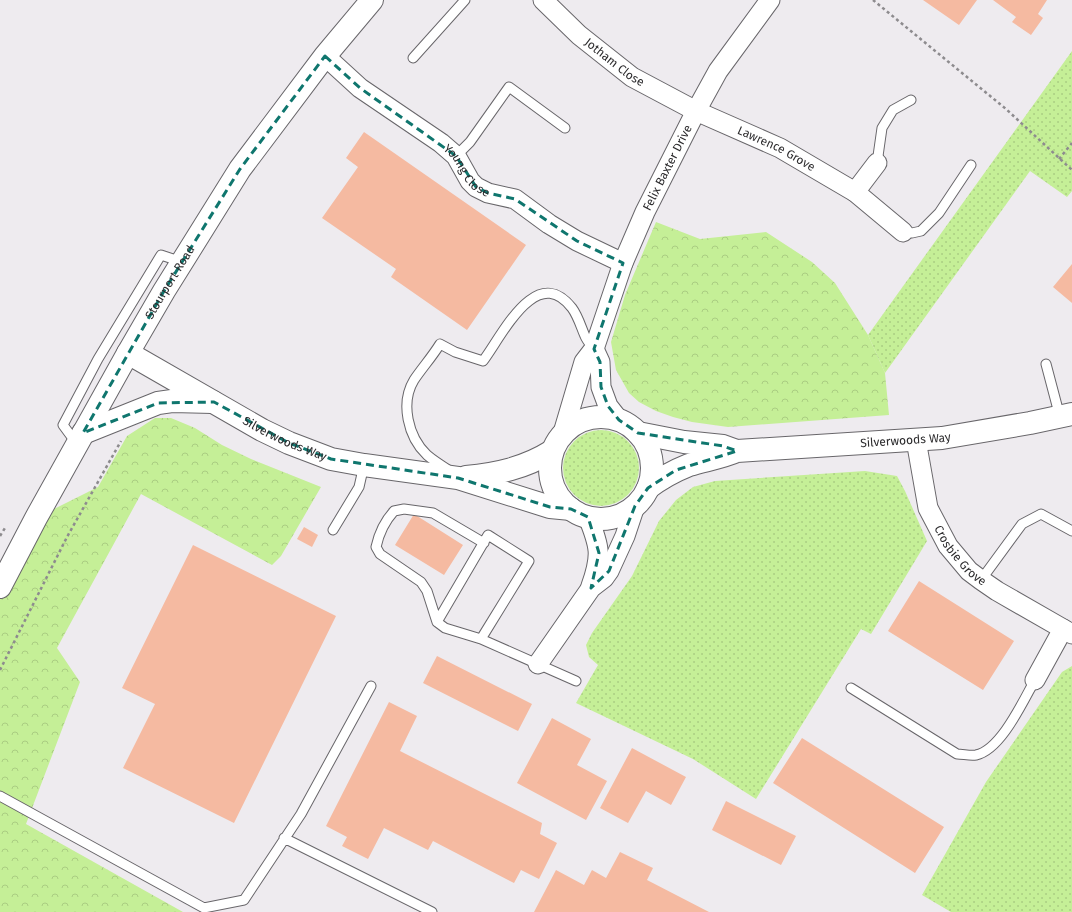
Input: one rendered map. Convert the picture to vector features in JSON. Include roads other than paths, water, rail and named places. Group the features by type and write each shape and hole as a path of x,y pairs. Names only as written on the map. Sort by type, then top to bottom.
{"main road":[{"name":"Stourport Road","path":"0,587 36,518 128,353 240,169 325,56 372,0"},
{"name":"Silverwoods Way","path":"128,353 262,430 289,443 331,459 458,478 550,507 579,513"},
{"path":"80,438 158,403 172,401 214,402"},
{"name":"Silverwoods Way","path":"648,488 664,476 676,470 705,460 723,457 737,451 942,438 1066,415"},
{"path":"602,417 618,420 638,433 646,446 651,459 651,478 648,488 635,506 621,515 596,519 579,513 558,496 551,479 550,460 558,442 570,427 585,419 602,417"},
{"name":"Silverwoods Way","path":"638,433 684,442 723,446 737,451"},
{"name":"Silverwoods Way","path":"458,478 490,475 517,469 538,460 558,442"}],"street":[{"name":"Jotham Close","path":"543,0 579,35 632,77 696,111"},
{"name":"Felix Baxter Drive","path":"558,442 584,362 594,349 623,263 645,212 718,71 767,1"},
{"name":"Young Close","path":"325,56 360,88 441,143 456,156 470,181 476,187 488,193 515,199 549,224 577,241 623,263"},
{"name":"Lawrence Grove","path":"696,111 780,148 855,192 903,232"},
{"path":"855,192 877,163"},
{"path":"594,349 600,362 601,387 603,394 608,406 618,420"},
{"name":"Crosbie Grove","path":"916,440 928,508 948,546 969,571 981,580 997,591 1067,631 1035,680"},
{"path":"591,588 604,578 609,571 625,536 635,506"},
{"path":"538,664 591,588 596,572 599,553 597,540 579,513"}],"lane":[{"path":"414,58 465,0"},
{"path":"456,156 470,142 509,87 565,128"},
{"path":"877,163 882,128 893,110 911,100"},
{"path":"903,232 912,233 921,231 939,213 971,165"},
{"path":"80,438 64,425 98,359 161,255 182,262"},
{"path":"458,478 427,454 418,444 408,419 407,409 410,390 414,380 430,360 440,344 455,352 483,361 522,306 534,296 549,293 559,297 572,309 586,338 594,349"},
{"path":"1046,364 1066,415"},
{"path":"333,530 359,487 364,465"},
{"path":"484,543 433,513 404,509 394,511 387,519 378,535 376,547 380,554 421,582 427,590 437,622 445,628 481,639 576,681"},
{"path":"981,580 1022,524 1041,514 1072,531"},
{"path":"437,622 488,535 529,561 481,639"},
{"path":"851,688 957,754 976,755 992,747 1004,734 1035,680"},
{"path":"0,796 204,908 244,900 301,814 371,686"},
{"path":"284,838 432,912"}]}
